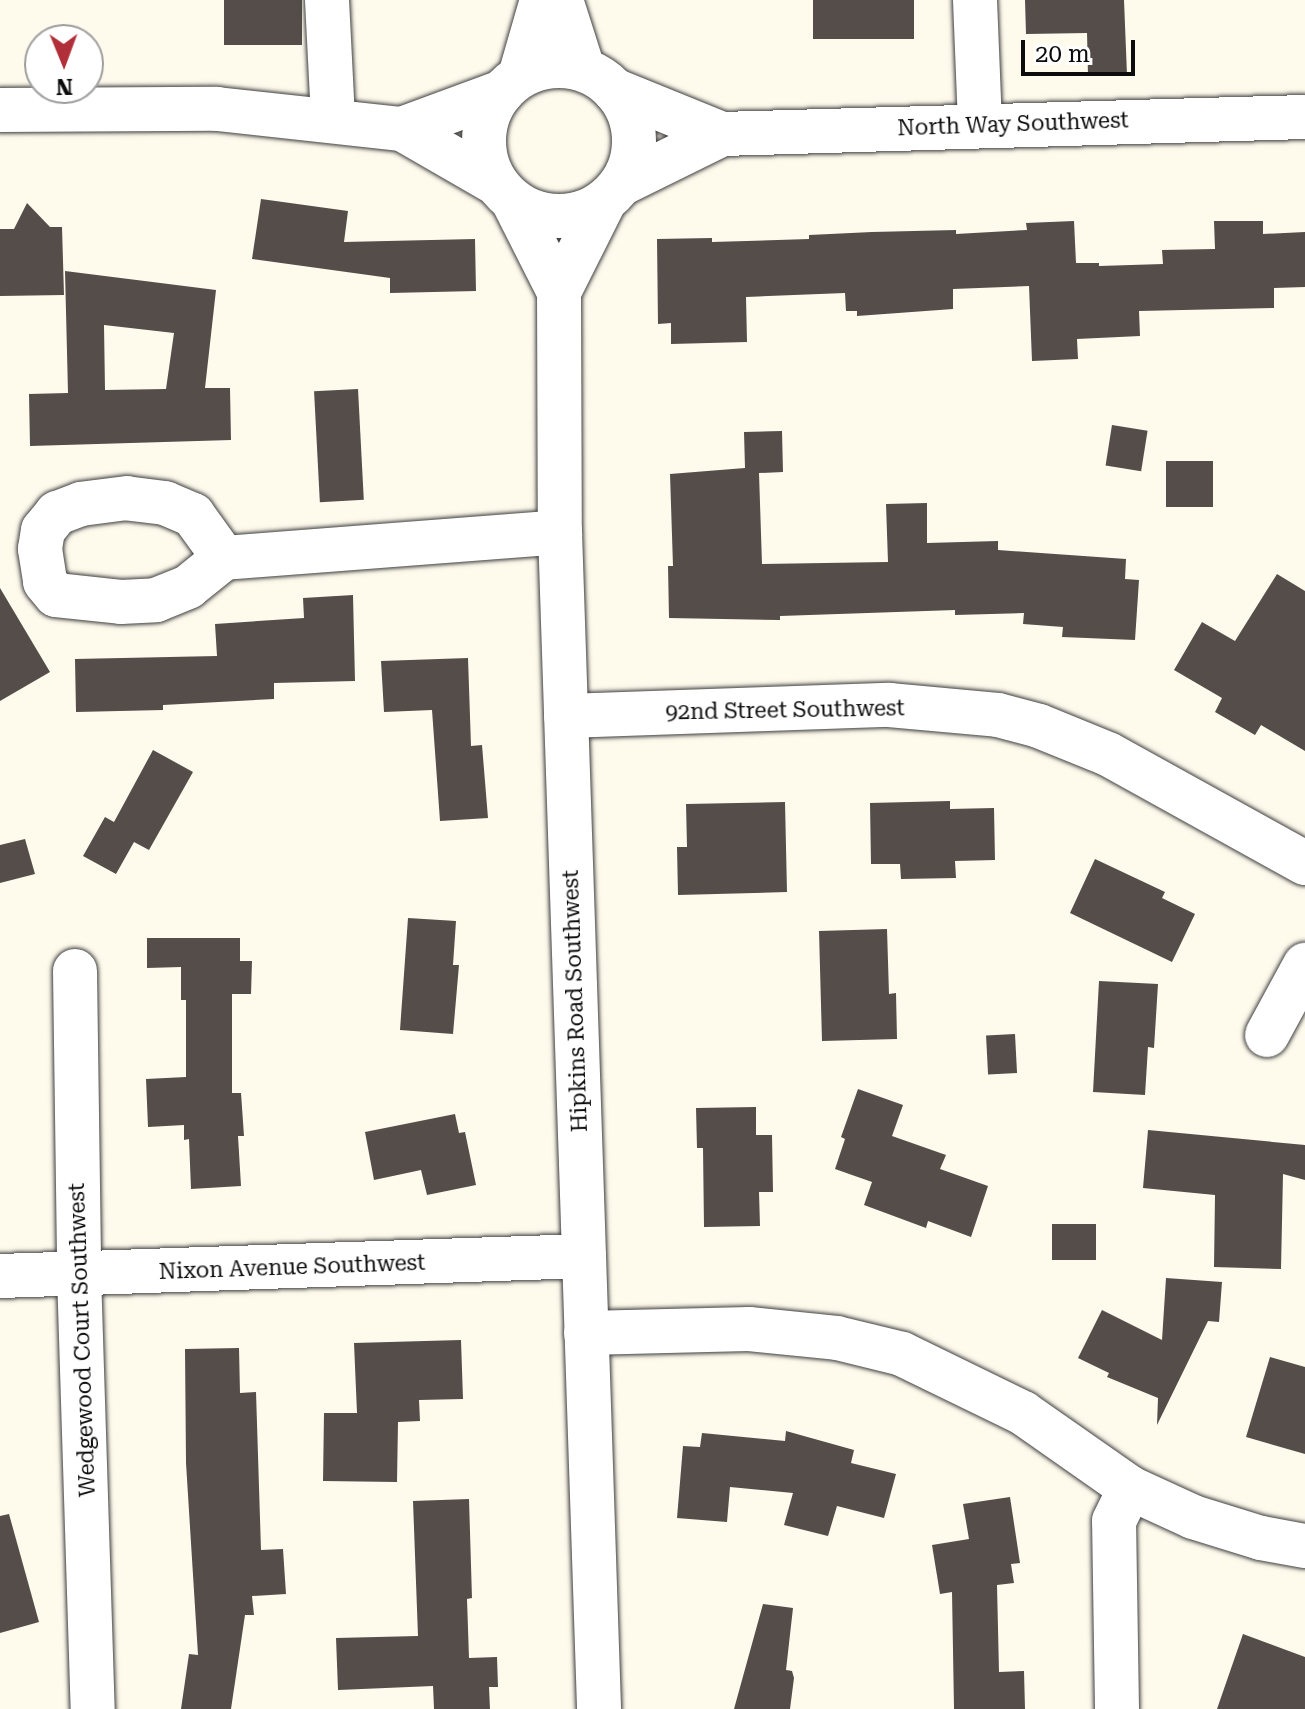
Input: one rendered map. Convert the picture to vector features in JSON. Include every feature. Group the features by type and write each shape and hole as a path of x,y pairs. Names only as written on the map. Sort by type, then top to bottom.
{"street":[{"path":"327,0 333,120"},
{"path":"505,192 486,161 483,136 489,112 511,84 542,0"},
{"path":"0,110 217,109 402,129 534,212 558,216 582,212 613,193 632,161 634,135 629,111 598,79 561,0"},
{"path":"975,0 980,124"},
{"path":"402,129 551,66 598,79"},
{"name":"North Way Southwest","path":"598,79 722,134 980,124 1305,117"},
{"name":"North Way Southwest","path":"613,193 722,134"},
{"name":"Hipkins Road Southwest","path":"505,192 559,292 560,532 599,1709"},
{"name":"Hipkins Road Southwest","path":"559,292 613,193"},
{"path":"224,558 560,532"},
{"name":"92nd Street Southwest","path":"566,716 889,705 998,715 1039,726 1108,754 1305,863"},
{"path":"1267,1035 1305,965"},
{"name":"Wedgewood Court Southwest","path":"75,971 79,1274 93,1709"},
{"name":"Nixon Avenue Southwest","path":"0,1276 584,1256"},
{"path":"586,1333 749,1329 837,1338 902,1354 1023,1413 1130,1488 1193,1517 1261,1538 1305,1546"},
{"path":"1117,1709 1114,1521 1130,1488"}],"building":[{"path":"224,0 302,0 302,45 224,45"},
{"path":"813,0 914,0 914,39 813,39"},
{"path":"1025,0 1124,0 1127,75 1088,76 1087,33 1026,34"},
{"path":"261,199 348,211 344,242 475,239 476,291 390,293 390,278 252,259"},
{"path":"27,203 50,227 62,227 64,295 0,296 0,229 14,229"},
{"path":"1074,221 1076,263 1099,263 1099,266 1163,264 1162,250 1215,249 1214,221 1263,221 1263,234 1305,232 1305,287 1274,288 1274,308 1139,311 1140,336 1077,339 1078,359 1032,361 1029,286 953,289 953,309 857,316 857,311 846,311 845,293 746,297 747,342 671,344 671,323 658,324 657,239 712,238 712,242 956,230 956,234 1027,230 1026,223"},
{"path":"65,271 216,290 205,388 230,388 231,440 30,446 29,394 68,393","holes":["104,325 174,333 166,389 105,390"]},
{"path":"358,389 364,500 320,502 314,391"},
{"path":"1112,425 1148,431 1141,471 1106,465"},
{"path":"782,431 783,472 759,473 762,564 888,562 886,504 927,503 927,543 998,541 998,550 1126,559 1125,579 1139,580 1135,640 1062,637 1063,627 1023,624 1024,613 955,615 955,610 780,616 780,620 669,618 668,566 673,566 670,474 745,468 744,432"},
{"path":"1166,461 1213,461 1213,507 1166,507"},
{"path":"1277,574 1305,591 1305,751 1261,725 1255,735 1215,712 1222,698 1174,670 1202,622 1235,641"},
{"path":"0,588 50,672 0,701"},
{"path":"353,595 355,681 274,683 274,699 163,705 163,710 76,712 75,659 217,656 215,624 304,618 303,598"},
{"path":"468,658 471,746 482,745 488,818 440,821 432,710 384,712 381,661"},
{"path":"153,750 193,772 149,850 134,842 116,874 83,856 105,817 114,822"},
{"path":"950,801 950,809 994,808 995,860 955,861 956,878 901,879 900,864 871,864 870,803"},
{"path":"785,802 787,892 678,895 677,847 687,847 686,804"},
{"path":"25,839 35,874 0,883 0,845"},
{"path":"1095,859 1165,892 1162,898 1195,914 1172,962 1070,913"},
{"path":"408,918 456,921 453,965 459,965 453,1034 400,1030"},
{"path":"887,929 889,994 896,993 897,1039 822,1041 819,931"},
{"path":"147,938 240,938 240,961 252,961 251,994 232,994 232,1093 241,1093 244,1136 238,1136 241,1186 191,1189 189,1139 184,1140 184,1125 148,1127 146,1079 186,1077 186,1000 181,1000 181,967 147,968"},
{"path":"1099,981 1158,984 1154,1048 1148,1047 1145,1095 1093,1092"},
{"path":"1015,1034 1017,1073 988,1074 986,1036"},
{"path":"858,1089 903,1105 892,1136 946,1155 940,1169 988,1186 971,1237 928,1221 926,1228 864,1205 872,1182 835,1169 845,1139 841,1137"},
{"path":"756,1107 756,1135 772,1135 773,1192 759,1192 760,1226 704,1227 703,1148 697,1148 696,1108"},
{"path":"455,1114 459,1133 465,1132 476,1185 427,1195 421,1170 374,1180 365,1132"},
{"path":"1148,1130 1305,1145 1305,1180 1283,1174 1281,1269 1214,1267 1215,1195 1143,1188"},
{"path":"1052,1224 1096,1224 1096,1260 1052,1260"},
{"path":"1166,1278 1222,1282 1219,1322 1208,1321 1157,1425 1158,1398 1107,1377 1109,1373 1078,1358 1102,1310 1162,1340"},
{"path":"461,1340 463,1399 419,1400 420,1421 398,1422 397,1482 323,1481 324,1413 357,1413 354,1343"},
{"path":"239,1348 240,1393 256,1392 261,1550 283,1549 286,1594 252,1596 254,1615 245,1615 231,1709 181,1709 189,1654 198,1655 186,1463 185,1349"},
{"path":"1270,1357 1305,1367 1305,1454 1246,1437"},
{"path":"786,1431 854,1450 851,1463 896,1474 884,1518 837,1506 828,1536 784,1525 793,1493 730,1487 727,1522 677,1518 683,1446 700,1447 702,1433 785,1441"},
{"path":"1010,1497 1020,1563 1011,1564 1014,1583 997,1585 999,1672 1024,1671 1025,1709 954,1709 952,1592 940,1594 932,1545 969,1539 963,1504"},
{"path":"469,1499 472,1598 467,1599 469,1658 497,1657 498,1687 489,1687 490,1709 434,1709 433,1686 338,1690 336,1638 418,1636 413,1501"},
{"path":"9,1514 39,1622 0,1633 0,1516"},
{"path":"763,1604 793,1608 786,1670 792,1671 794,1678 790,1709 734,1709"},
{"path":"1243,1634 1305,1657 1305,1709 1217,1709"}]}
